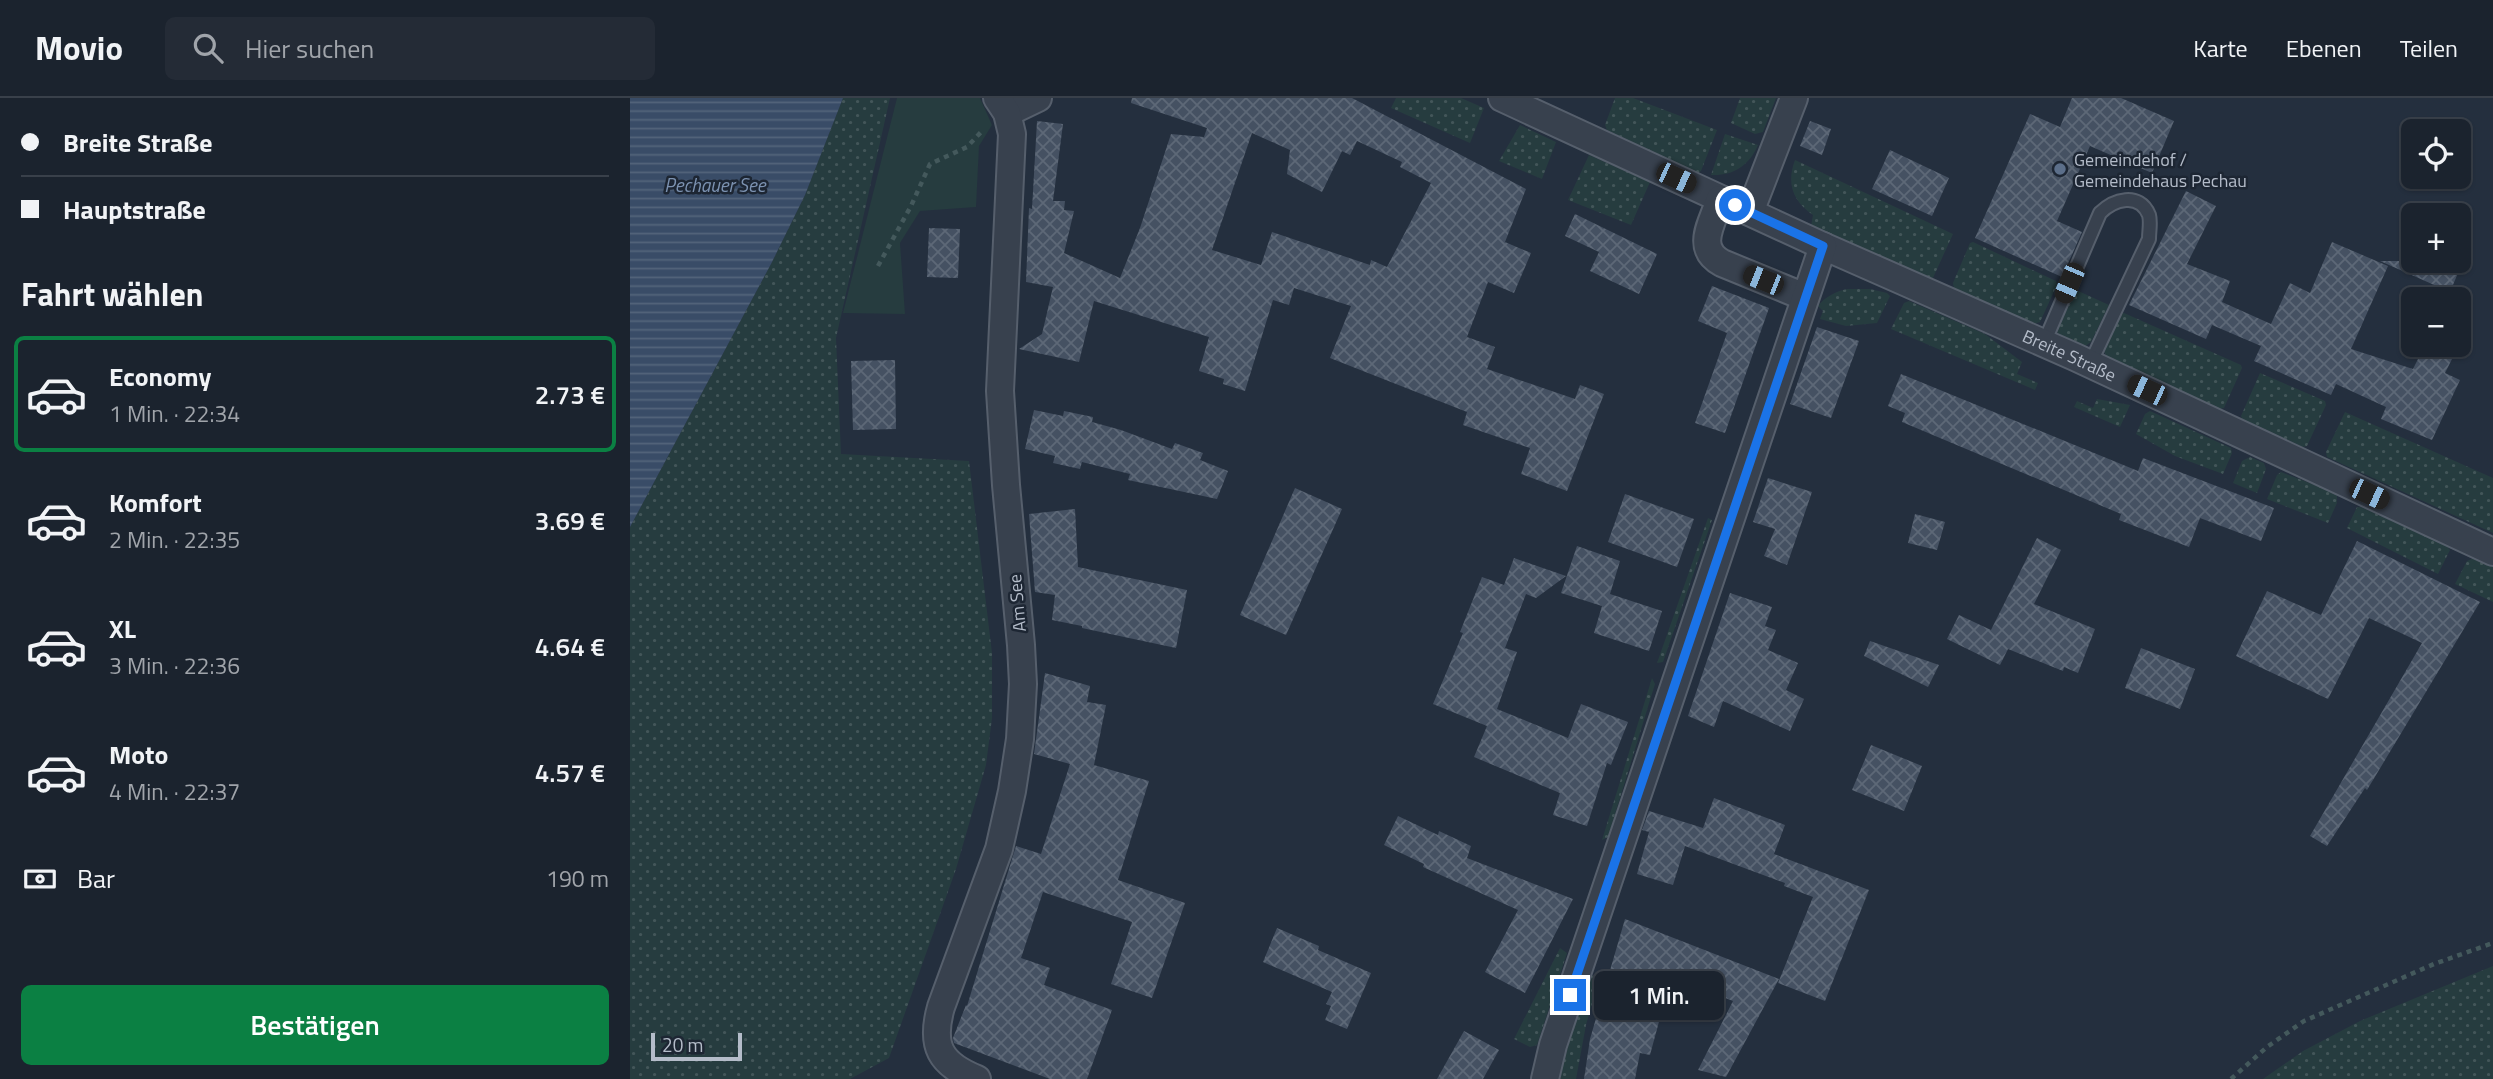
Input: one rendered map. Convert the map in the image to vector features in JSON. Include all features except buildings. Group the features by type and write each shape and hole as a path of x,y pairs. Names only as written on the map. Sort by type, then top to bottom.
{"street":[{"path":"1002,105 1038,98"},
{"name":"Breite Straße","path":"1502,98 1823,246 2090,364 2493,552"},
{"path":"1750,212 1794,98"},
{"name":"Am See","path":"977,1079 960,1072 943,1057 937,1039 937,1023 999,849 1012,791 1022,715 1021,645 1000,401 1012,143 1002,105"},
{"path":"1720,199 1706,241 1710,254 1719,261 1805,297"},
{"path":"1545,1079 1553,1045 1823,246"}],"lane":[{"path":"2044,343 2100,214 2108,205 2118,200 2133,200 2143,206 2150,217 2149,239 2090,364"}],"path":[{"path":"878,266 911,206 930,164 976,140 1002,105"},
{"path":"2231,1079 2267,1047 2304,1021 2434,964 2493,943"}],"green space":[{"path":"843,98 890,98 836,338 841,454 969,461 992,653 992,718 986,765 956,869 889,1058 850,1079 630,1079 630,527 771,264 805,195"},
{"path":"897,98 980,98 992,125 979,146 976,207 920,211 900,243 905,314 843,313"},
{"path":"1396,98 1461,98 1484,108 1470,143 1391,108"},
{"path":"1615,98 1633,98 1717,130 1701,171 1698,173 1607,130 1605,125"},
{"path":"1740,98 1776,98 1763,132 1755,134 1731,123"},
{"path":"1520,125 1556,142 1542,179 1499,161"},
{"path":"1725,134 1758,145 1750,159 1739,168 1726,174 1711,175"},
{"path":"1589,155 1650,182 1631,225 1568,200"},
{"path":"1795,160 1953,234 1932,280 1811,226 1813,215 1800,204 1791,184"},
{"path":"1973,242 2056,281 2057,285 2040,322 2030,325 1954,289 1953,283 1970,243"},
{"path":"1847,289 1870,289 1890,296 1877,323 1846,326 1820,319 1823,311 1818,306 1831,295"},
{"path":"2076,290 2109,305 2091,342 2084,347 2061,339 2057,331"},
{"path":"1909,301 1985,334 2022,362 2017,374 2038,383 2035,390 1891,329 1904,303"},
{"path":"2121,314 2241,365 2224,408 2219,409 2107,358 2104,351"},
{"path":"2260,373 2325,401 2326,405 2307,446 2303,447 2242,419"},
{"path":"2097,399 2130,405 2120,427 2074,407 2077,401 2093,408"},
{"path":"2150,411 2231,448 2232,453 2223,474 2175,456 2136,434 2145,414"},
{"path":"2345,412 2493,478 2493,533 2327,457 2326,452"},
{"path":"2250,457 2264,463 2266,469 2257,493 2233,483 2242,461"},
{"path":"2281,472 2333,492 2337,496 2337,503 2328,523 2267,499 2277,475"},
{"path":"2357,507 2446,545 2450,550 2438,574 2347,528"},
{"path":"1708,518 1712,520 1663,662 1657,663"},
{"path":"2474,558 2493,566 2493,602 2455,584 2467,561"},
{"path":"1652,678 1655,684 1608,837 1602,840"},
{"path":"1560,948 1567,953 1537,1045 1530,1047 1514,1039"},
{"path":"2493,966 2493,1079 2263,1079 2303,1051 2360,1021"},
{"path":"1600,975 1586,1025 1576,1079 1558,1079 1590,976"}],"water":[{"name":"Pechauer See","path":"630,98 843,98 805,195 771,264 630,527"}],"place":[{"name":"Gemeindehof / Gemeindehaus Pechau","path":"2060,169"}],"route":[{"path":"1570,995 1823,246 1735,205"}]}
